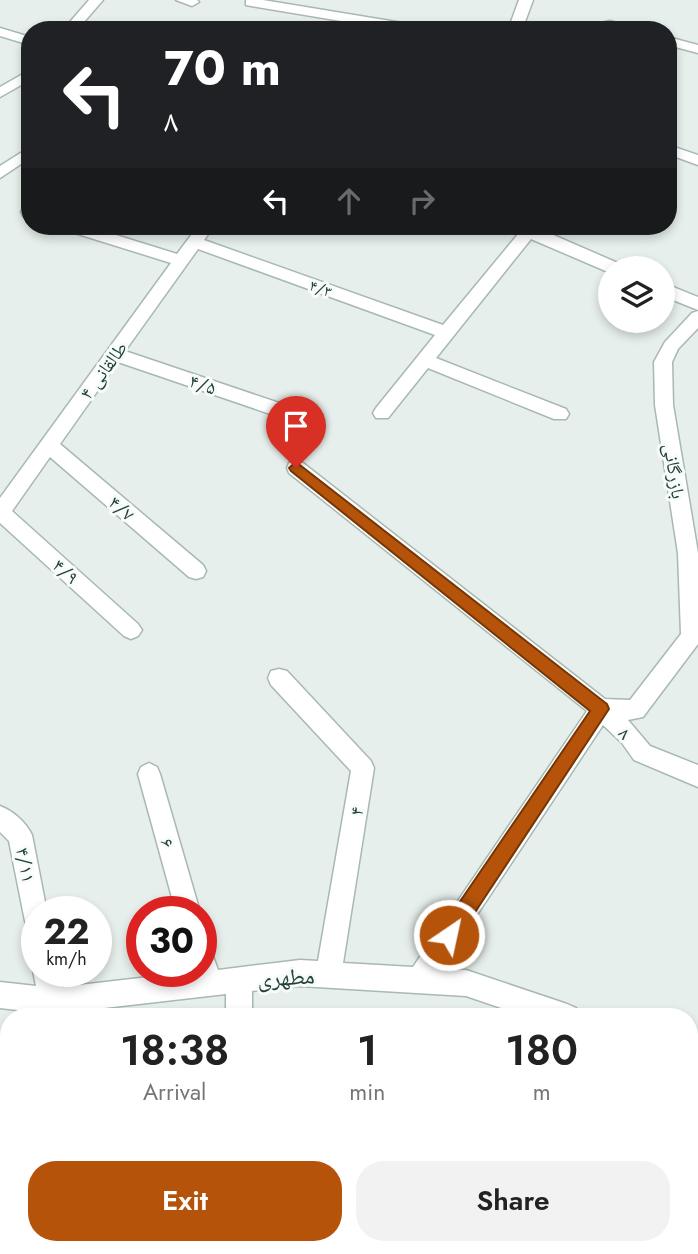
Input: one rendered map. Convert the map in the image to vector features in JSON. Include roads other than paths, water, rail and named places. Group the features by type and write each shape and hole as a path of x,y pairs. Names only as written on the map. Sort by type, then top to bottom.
{"street":[{"path":"77,21 96,0"},
{"path":"334,21 346,0"},
{"path":"518,21 526,0"},
{"path":"251,2 367,21"},
{"path":"0,32 21,38"},
{"path":"677,43 698,49"},
{"path":"0,93 21,81"},
{"path":"677,152 698,160"},
{"path":"0,173 21,157"},
{"path":"99,235 181,261"},
{"name":"طالقانی ۴","path":"0,513 200,235"},
{"path":"382,413 447,333 518,235"},
{"path":"536,235 598,261"},
{"name":"۴/۳","path":"195,242 447,333"},
{"path":"675,294 698,304"},
{"name":"بازرگانی","path":"601,709 635,710 692,636 688,553 664,405 663,362 671,346 698,317"},
{"name":"۴/۵","path":"114,354 291,414"},
{"path":"425,360 560,414"},
{"name":"۴/۷","path":"49,445 196,571"},
{"name":"۸","path":"296,468 601,709 630,736 642,753 698,776"},
{"name":"۴/۹","path":"0,513 131,630"},
{"name":"۴","path":"279,678 363,768 328,975"},
{"path":"419,980 601,709"},
{"name":"۶","path":"149,774 183,896"},
{"name":"۴/۱۱","path":"0,817 20,835 32,896"},
{"name":"مطهری","path":"217,982 300,973 466,983 541,1008"},
{"path":"239,980 239,1008"},
{"path":"49,987 52,1001"},
{"name":"مطهری","path":"0,995 52,1001 174,987"}]}
